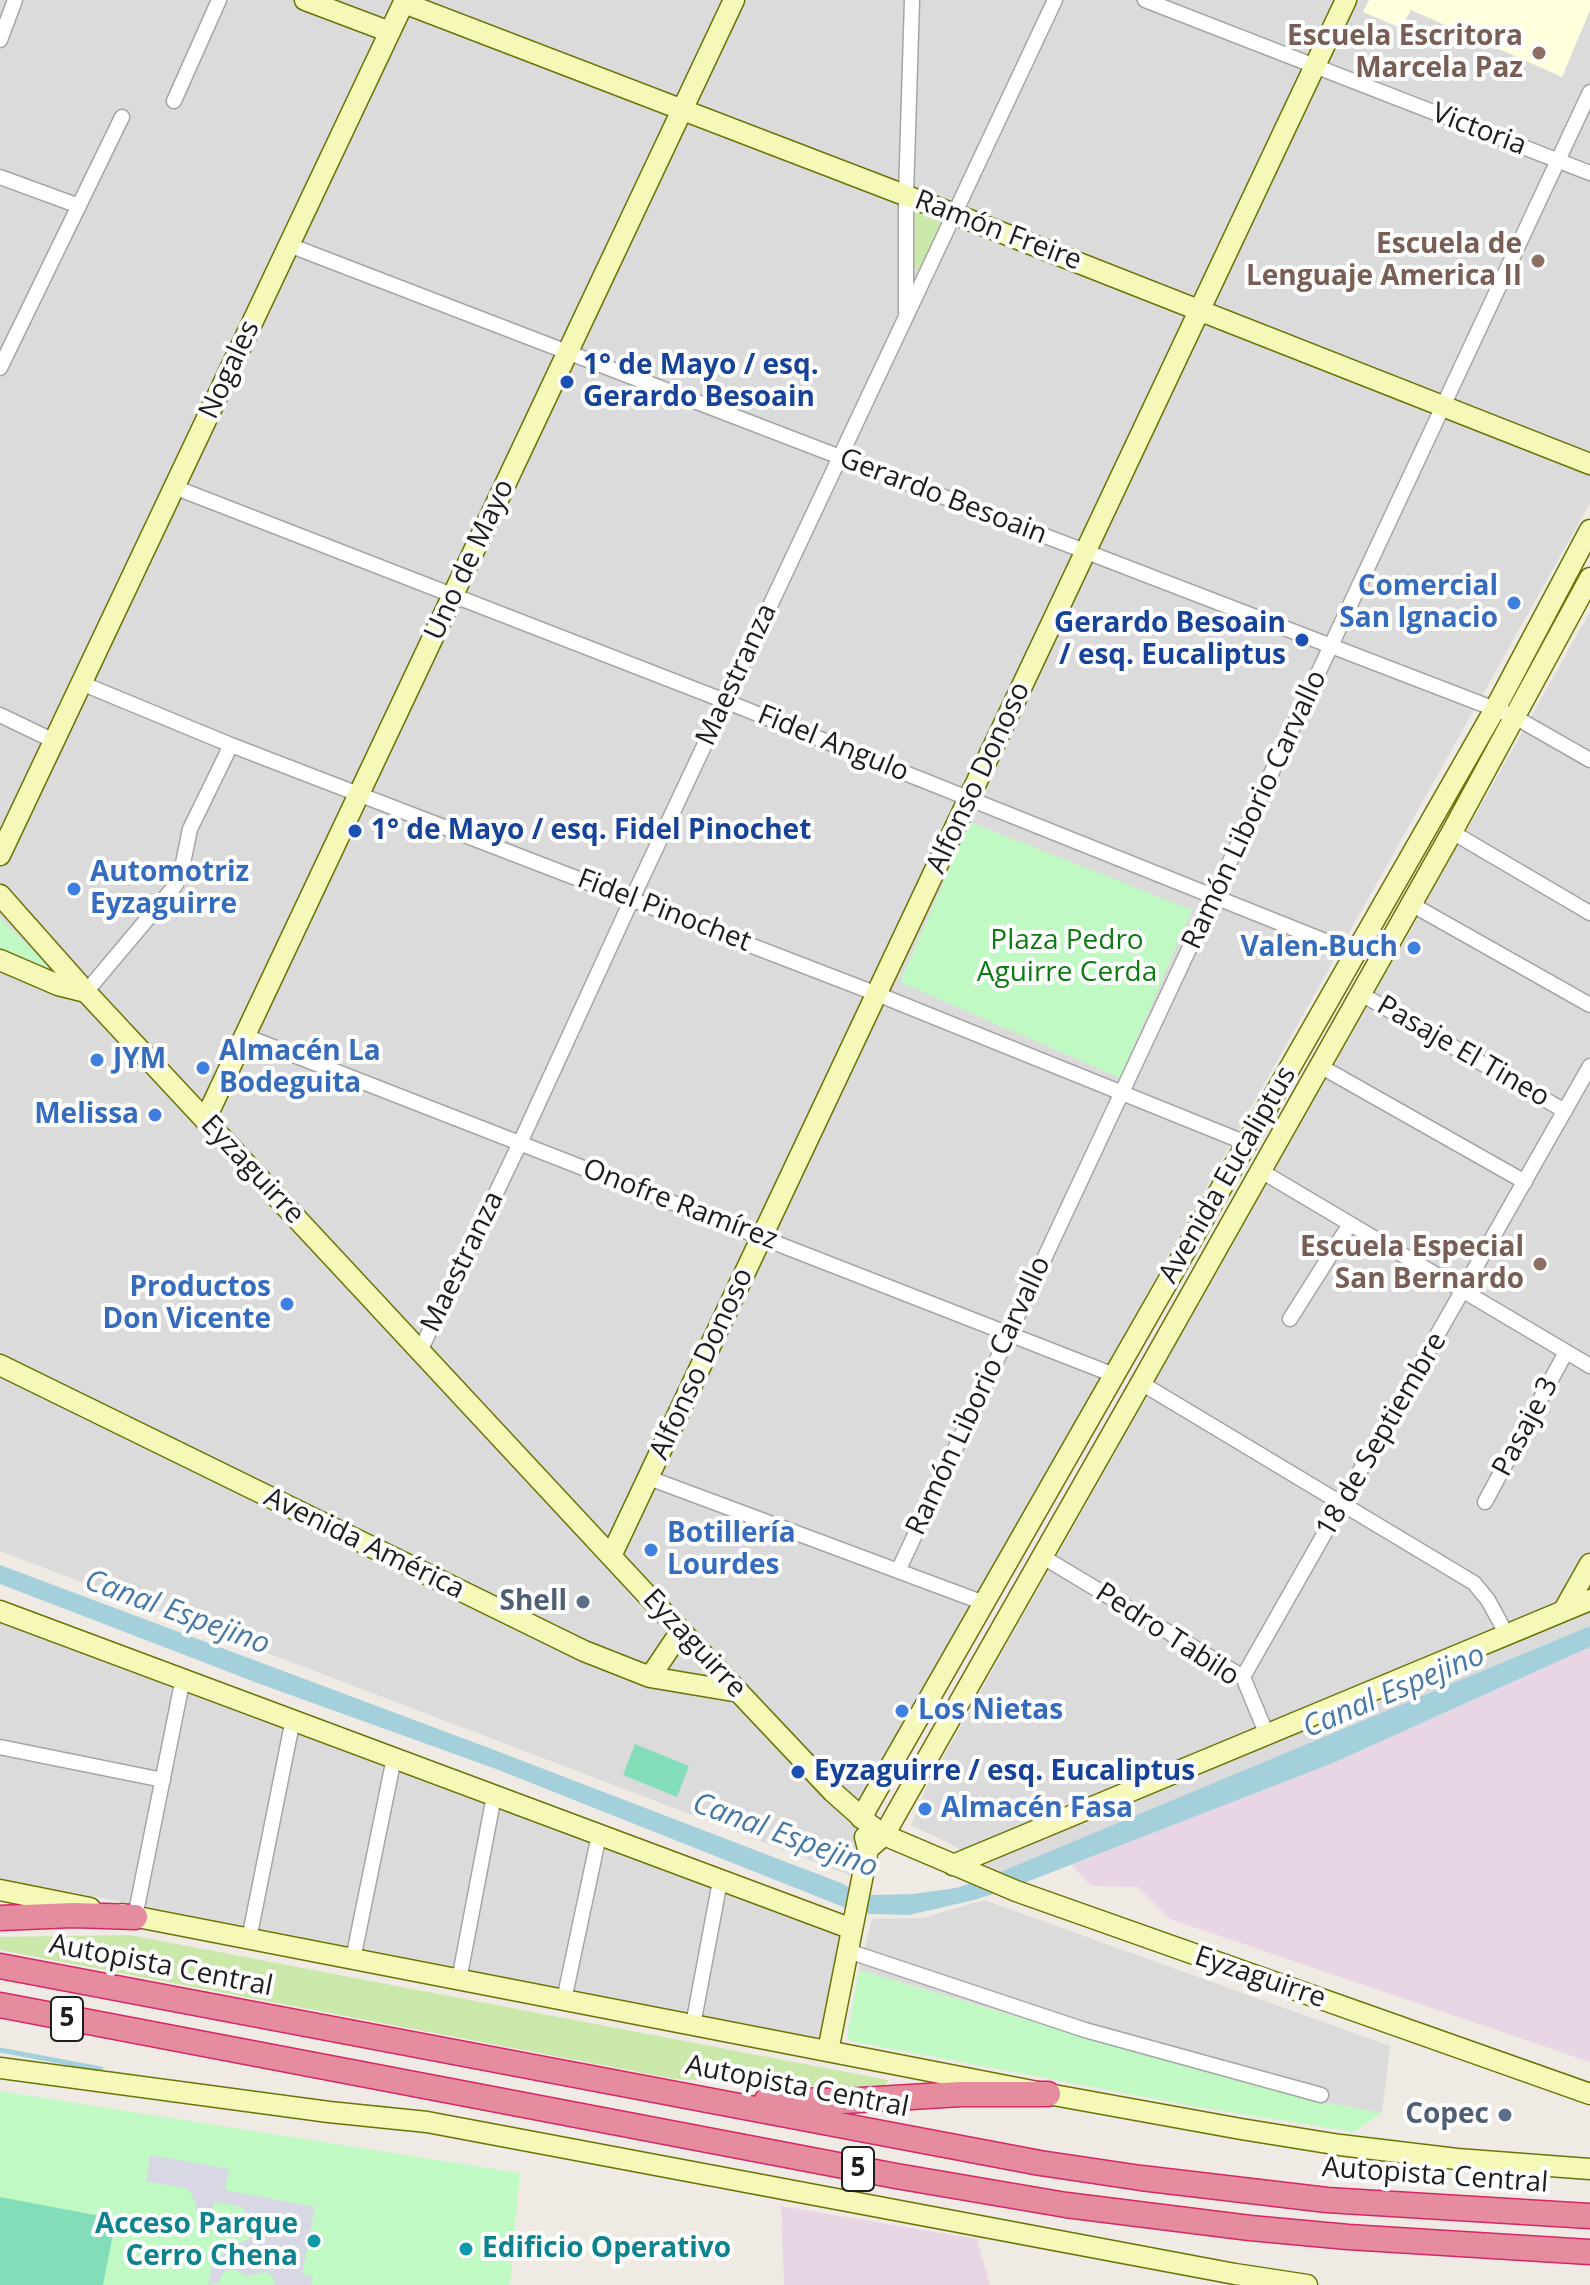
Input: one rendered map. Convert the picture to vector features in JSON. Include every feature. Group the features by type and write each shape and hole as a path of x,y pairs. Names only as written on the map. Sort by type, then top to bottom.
{"highway":[{"path":"0,1918 74,1915 135,1917"},
{"name":"Autopista Central","path":"0,1966 940,2146 1141,2178 1327,2200 1590,2216"},
{"name":"5","path":"0,2005 881,2173 1066,2205 1334,2235 1590,2252"},
{"path":"682,2095 816,2101 961,2094 1048,2094"}],"main road":[{"path":"305,0 390,32"},
{"name":"Uno de Mayo","path":"205,1120 734,0"},
{"name":"Alfonso Donoso","path":"611,1556 1346,0"},
{"name":"Nogales","path":"0,855 404,1"},
{"name":"Ramón Freire","path":"404,1 1590,464"},
{"name":"Avenida Eucaliptus","path":"868,1849 884,1835 1452,832 1504,712 1590,530"},
{"name":"Avenida Eucaliptus","path":"861,1818 1355,953 1590,578"},
{"name":"Eyzaguirre","path":"0,895 86,992 611,1556 861,1818 884,1835 1016,1891 1590,2094"},
{"path":"0,960 58,985 86,992"},
{"name":"Avenida América","path":"0,1365 584,1651 650,1677 739,1692"},
{"path":"1564,1610 1587,1576"},
{"path":"953,1865 1590,1600"},
{"path":"0,1611 720,1881 853,1923"},
{"path":"650,1677 681,1631"},
{"path":"828,2051 868,1849 861,1818"},
{"path":"0,1890 1048,2094 1340,2145 1457,2159 1590,2169"},
{"path":"0,2068 427,2122 1307,2285"}],"street":[{"path":"0,40 15,0"},
{"path":"174,101 219,0"},
{"path":"906,316 912,0"},
{"name":"Maestranza","path":"420,1351 1055,0"},
{"name":"Victoria","path":"1145,0 1590,173"},
{"name":"Ramón Liborio Carvallo","path":"898,1571 1590,92"},
{"path":"2,359 122,117"},
{"path":"0,177 79,206"},
{"name":"Gerardo Besoain","path":"289,245 1504,712 1590,760"},
{"name":"Fidel Angulo","path":"174,487 725,701 1355,953"},
{"name":"Fidel Pinochet","path":"81,683 231,745 877,994 1246,1143"},
{"path":"0,715 54,741"},
{"path":"86,992 135,938 175,886 181,873 190,829 231,745"},
{"path":"1452,832 1590,913"},
{"path":"1411,904 1590,1005"},
{"name":"Pasaje El Tineo","path":"1361,994 1565,1111"},
{"name":"Onofre Ramírez","path":"245,1036 1114,1375"},
{"path":"1320,1066 1525,1182"},
{"name":"18 de Septiembre","path":"1243,1677 1588,1074"},
{"path":"1261,1171 1590,1366"},
{"path":"1290,1319 1350,1224"},
{"name":"Pasaje 3","path":"1485,1502 1566,1352"},
{"path":"1141,1383 1474,1583 1488,1600 1507,1635"},
{"path":"649,1478 984,1603"},
{"name":"Pedro Tabilo","path":"1043,1557 1243,1677 1267,1735"},
{"path":"135,1917 183,1678"},
{"path":"249,1939 293,1719"},
{"path":"0,1747 163,1780"},
{"path":"353,1959 394,1758"},
{"path":"459,1980 494,1796"},
{"path":"564,2000 599,1835"},
{"path":"693,2025 720,1881"},
{"path":"848,1951 1085,2030 1321,2095"}],"shaded area":[{"path":"0,0 1590,0 1590,503 868,1791 852,1876 0,1551"},
{"name":"Escuela Escritora Marcela Paz","path":"1369,0 1590,0 1590,10 1562,77 1411,10 1401,28 1363,12"},
{"path":"1590,612 1590,1626 997,1874 951,1844 911,1825 927,1786"},
{"path":"0,1617 841,1934 821,2038 0,1878"},
{"path":"1590,1647 1590,2062 1170,1919 1138,1887 1091,1886 1071,1865 1333,1763"},
{"path":"984,1900 1390,2046 1382,2113 1311,2100 859,1970 872,1919 923,1918"},
{"path":"150,2155 229,2169 225,2190 315,2207 302,2274 313,2276 311,2285 276,2285 272,2275 265,2272 247,2276 232,2269 224,2272 219,2282 208,2285 213,2260 259,2232 242,2207 214,2202 212,2214 196,2212 196,2203 188,2189 146,2181"},
{"path":"781,2206 977,2239 990,2285 784,2285"}],"green space":[{"path":"917,207 939,215 943,222 919,271 913,268 912,211"},
{"name":"Plaza Pedro Aguirre Cerda","path":"970,822 1192,910 1120,1078 900,982"},
{"path":"0,918 47,965 45,973 0,955"},
{"path":"635,1744 689,1766 677,1797 623,1775"},
{"path":"130,1935 888,2080 884,2090 675,2079 0,1950 0,1937"},
{"path":"859,1970 1311,2100 1382,2113 1354,2132 1192,2106 850,2041 847,2036"},
{"path":"0,2091 520,2173 510,2285 0,2285"},
{"path":"0,2197 116,2219 103,2285 0,2285"}],"water":[{"path":"0,1565 489,1748 860,1893 873,1895 956,1888 986,1878 1590,1626 1590,1647 1333,1763 1011,1888 909,1915 872,1914 856,1912 496,1769 260,1684 0,1584"}],"waterway":[{"path":"0,2050 101,2069"}],"place":[{"name":"Escuela Escritora Marcela Paz","path":"1539,53"},
{"name":"Escuela de Lenguaje America II","path":"1538,261"},
{"name":"1° de Mayo / esq. Gerardo Besoain","path":"567,382"},
{"name":"Comercial San Ignacio","path":"1514,603"},
{"name":"Gerardo Besoain / esq. Eucaliptus","path":"1302,640"},
{"name":"1° de Mayo / esq. Fidel Pinochet","path":"355,831"},
{"name":"Automotriz Eyzaguirre","path":"74,889"},
{"name":"Valen-Buch","path":"1414,948"},
{"name":"JYM","path":"97,1060"},
{"name":"Almacén La Bodeguita","path":"203,1068"},
{"name":"Melissa","path":"155,1115"},
{"name":"Escuela Especial San Bernardo","path":"1540,1264"},
{"name":"Productos Don Vicente","path":"287,1304"},
{"name":"Botillería Lourdes","path":"651,1550"},
{"name":"Shell","path":"583,1602"},
{"name":"Los Nietas","path":"902,1711"},
{"name":"Eyzaguirre / esq. Eucaliptus","path":"798,1772"},
{"name":"Almacén Fasa","path":"925,1809"},
{"name":"Copec","path":"1505,2115"},
{"name":"Acceso Parque Cerro Chena","path":"314,2241"},
{"name":"Edificio Operativo","path":"466,2249"}],"water label":[{"name":"Canal Espejino","path":"177,1613"},
{"name":"Canal Espejino","path":"1394,1692"},
{"name":"Canal Espejino","path":"785,1836"}]}
